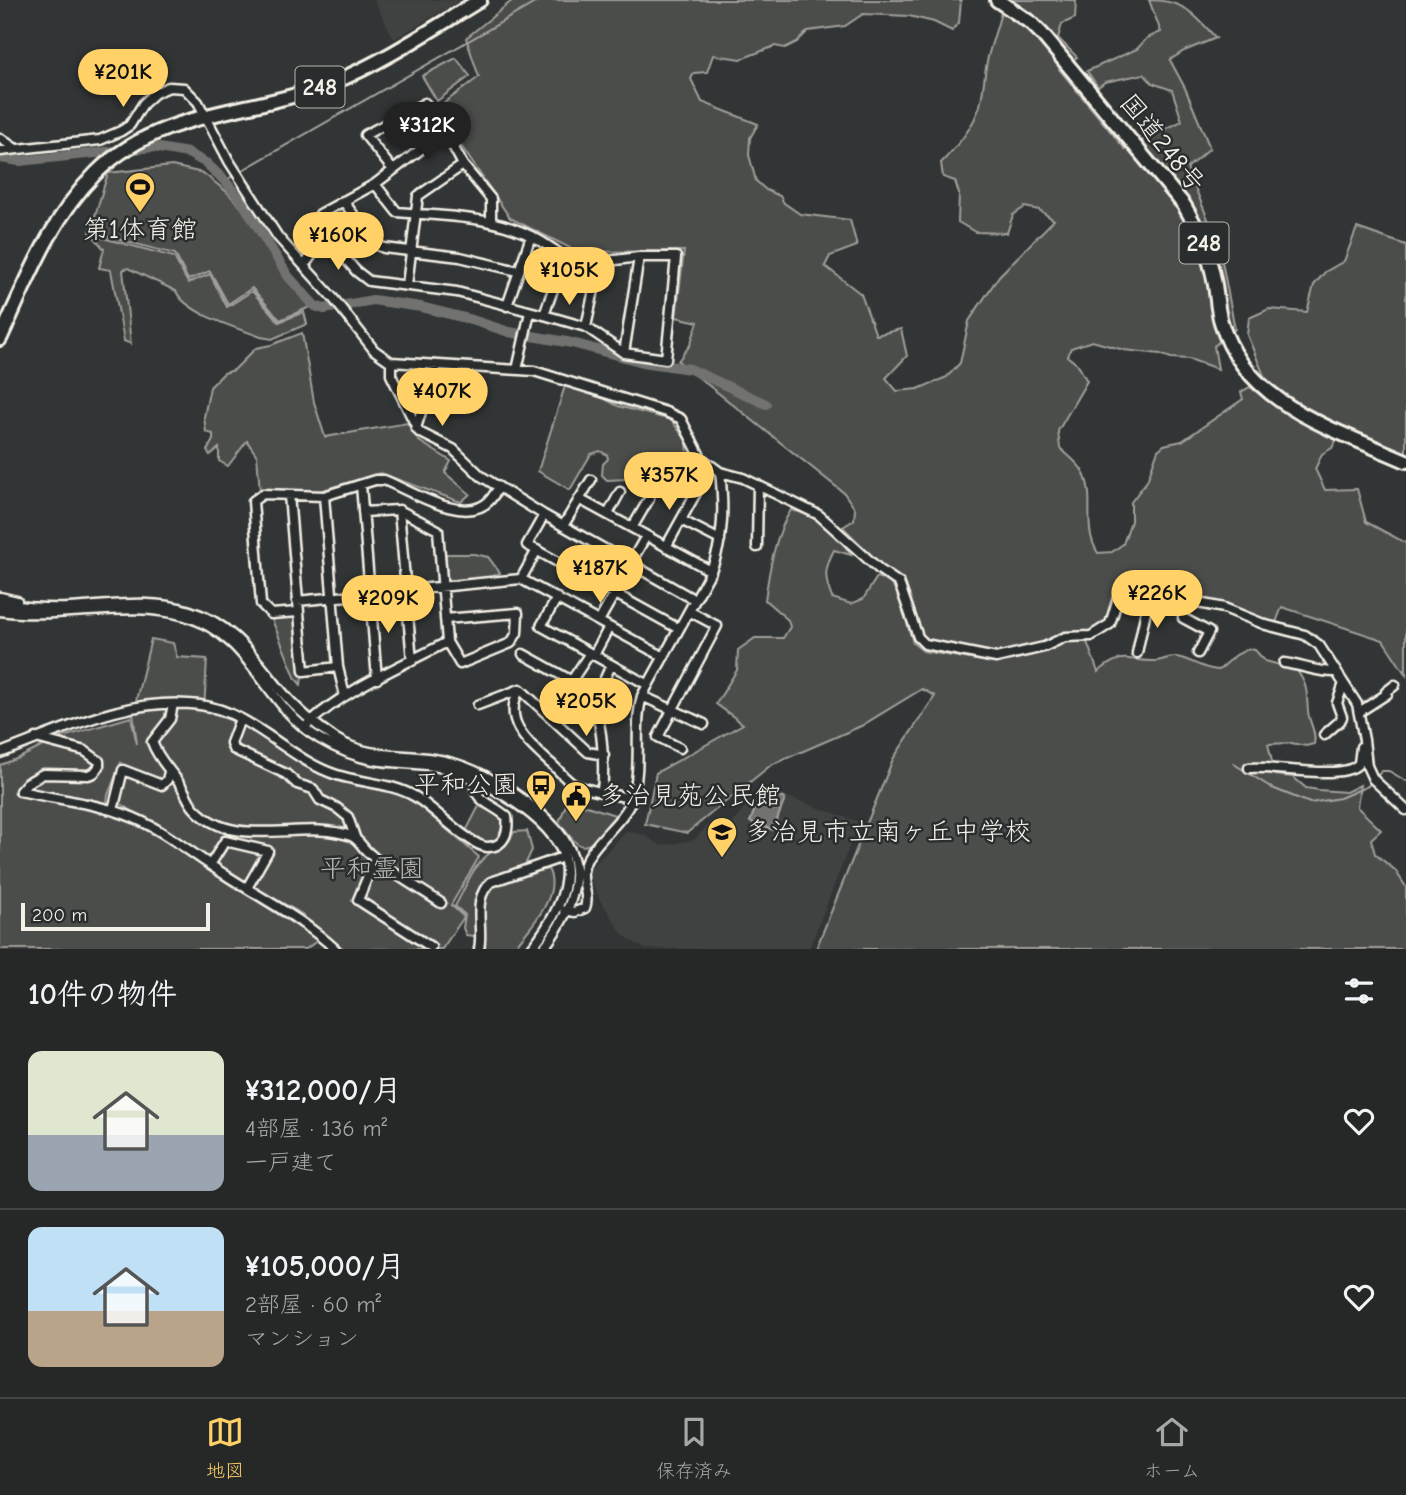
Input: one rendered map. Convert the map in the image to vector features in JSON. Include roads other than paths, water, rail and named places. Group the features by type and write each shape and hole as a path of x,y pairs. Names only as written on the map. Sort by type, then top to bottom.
{"highway":[{"name":"248","path":"0,339 57,221 96,173 111,160 170,126 205,115 298,95 333,83 394,51 480,0"},
{"name":"国道248号","path":"997,0 1031,23 1042,34 1184,205 1199,230 1208,255 1217,312 1226,338 1255,382 1296,411 1406,461"}],"street":[{"path":"2,151 100,140 130,125 149,97 169,87 184,88 192,94 229,161 278,237 374,350 391,362 534,371 681,419 701,458 720,472 743,478 819,515 880,570 899,583 918,637 925,644 985,657 1005,657 1044,647 1065,637 1097,635 1110,624 1118,598 1124,594 1154,603 1198,603 1224,608 1266,625 1305,635 1326,652 1343,686 1357,704 1367,766 1373,779 1406,810"},
{"path":"393,170 365,135 425,103 445,131 463,165 491,199 491,220"},
{"path":"303,265 313,254 317,244 316,223 320,214 374,184 445,131"},
{"path":"0,138 16,149"},
{"path":"407,285 418,195 463,165"},
{"path":"367,232 338,250 356,271 369,281 457,292 586,327 624,353 666,359 670,341 676,257 639,257 600,262 564,258 531,236 491,220 397,212 374,184"},
{"path":"342,201 377,245 384,248 460,257 519,271"},
{"path":"507,306 531,236"},
{"path":"624,353 639,257"},
{"path":"544,315 564,258"},
{"path":"586,327 600,262"},
{"path":"517,370 530,312"},
{"path":"391,362 391,376 419,432 453,449 470,468 544,515 695,600"},
{"path":"416,428 436,365"},
{"path":"557,909 575,912 584,908 588,900 583,871 588,858 625,813 632,799 639,741 638,709 642,696 718,555 723,510 720,472"},
{"path":"298,612 271,614 261,604 253,501 263,494 324,496 375,480 384,480 434,503 469,510 488,503 499,487"},
{"path":"563,526 591,480"},
{"path":"361,485 377,679"},
{"path":"757,547 758,485"},
{"path":"666,547 697,491"},
{"path":"608,514 621,492"},
{"path":"289,495 304,671 338,667"},
{"path":"324,496 338,667 345,696"},
{"path":"579,499 711,571"},
{"path":"632,528 649,499"},
{"path":"363,512 399,510 438,530 446,642 460,664 511,643 517,633 518,613 445,619"},
{"path":"399,510 412,661"},
{"path":"544,515 527,545 680,629"},
{"path":"681,520 720,540"},
{"path":"630,564 646,536"},
{"path":"522,579 537,550"},
{"path":"604,587 620,558"},
{"path":"297,601 522,579 664,657"},
{"path":"599,621 615,593"},
{"path":"0,597 18,601 24,611"},
{"path":"557,598 541,626 648,685"},
{"path":"1137,653 1148,601"},
{"path":"1184,603 1183,618 1209,632 1198,653"},
{"path":"0,604 24,611"},
{"path":"0,612 148,609 187,616 232,642 284,706 307,724 346,745 362,751 450,762 482,774 509,789 547,821 561,835 570,850 575,878 567,911 543,949"},
{"path":"680,748 658,737 717,626 689,611"},
{"path":"544,709 570,684 609,627"},
{"path":"307,724 345,696 446,642"},
{"path":"523,654 570,684 595,710 604,755 602,791"},
{"path":"1284,663 1323,673 1336,672"},
{"path":"587,704 603,683 611,665"},
{"path":"1359,712 1387,694 1395,685"},
{"path":"1324,734 1342,717 1337,703 1343,686"},
{"path":"520,689 588,752 604,755"},
{"path":"478,705 520,689"},
{"path":"520,689 514,710 519,732 574,784 632,799"},
{"path":"642,696 704,724"},
{"path":"0,753 36,737 120,710 173,704 201,705 240,719 336,775 405,791 441,814 473,842 485,848 497,846 506,837 507,817 476,796 475,779"},
{"path":"173,704 170,719 152,742 157,756 185,792 193,807 205,818 222,826 253,832 302,830 355,837"},
{"path":"240,719 231,743 233,749 286,774 297,784 313,789 320,800 348,817 355,837 375,859 442,902"},
{"path":"307,724 319,739 355,756 375,761 443,768 475,779 525,810 554,840 564,857 565,874 557,909 531,949"},
{"path":"36,737 85,751 99,761 99,767 88,775 38,775 20,791 113,810 155,829 298,918 335,949"},
{"path":"1249,768 1264,766 1291,770 1349,771 1359,763 1364,740"},
{"path":"113,810 123,770 162,785 169,772"},
{"path":"210,865 225,841 268,851 247,888"},
{"path":"480,949 479,905 484,888 491,882 564,857"},
{"path":"375,859 358,900 431,947"}],"waterway":[{"path":"241,171 540,0"},
{"path":"0,158 20,161 153,147 188,153 206,163 225,181 243,203 288,276 315,306 324,309 373,300 421,307 509,332 572,343 643,362 690,369 766,404"},
{"path":"225,181 236,174"},
{"path":"1234,764 1272,788 1310,803 1340,798 1368,786 1372,781"},
{"path":"1376,777 1382,771 1389,771 1406,781"}],"place":[{"name":"第1体育館","path":"140,214"},
{"name":"平和公園","path":"541,812"},
{"name":"多治見苑公民館","path":"576,823"},
{"name":"多治見市立南ヶ丘中学校","path":"722,859"}],"park label":[{"name":"平和霊園","path":"372,869"}]}
